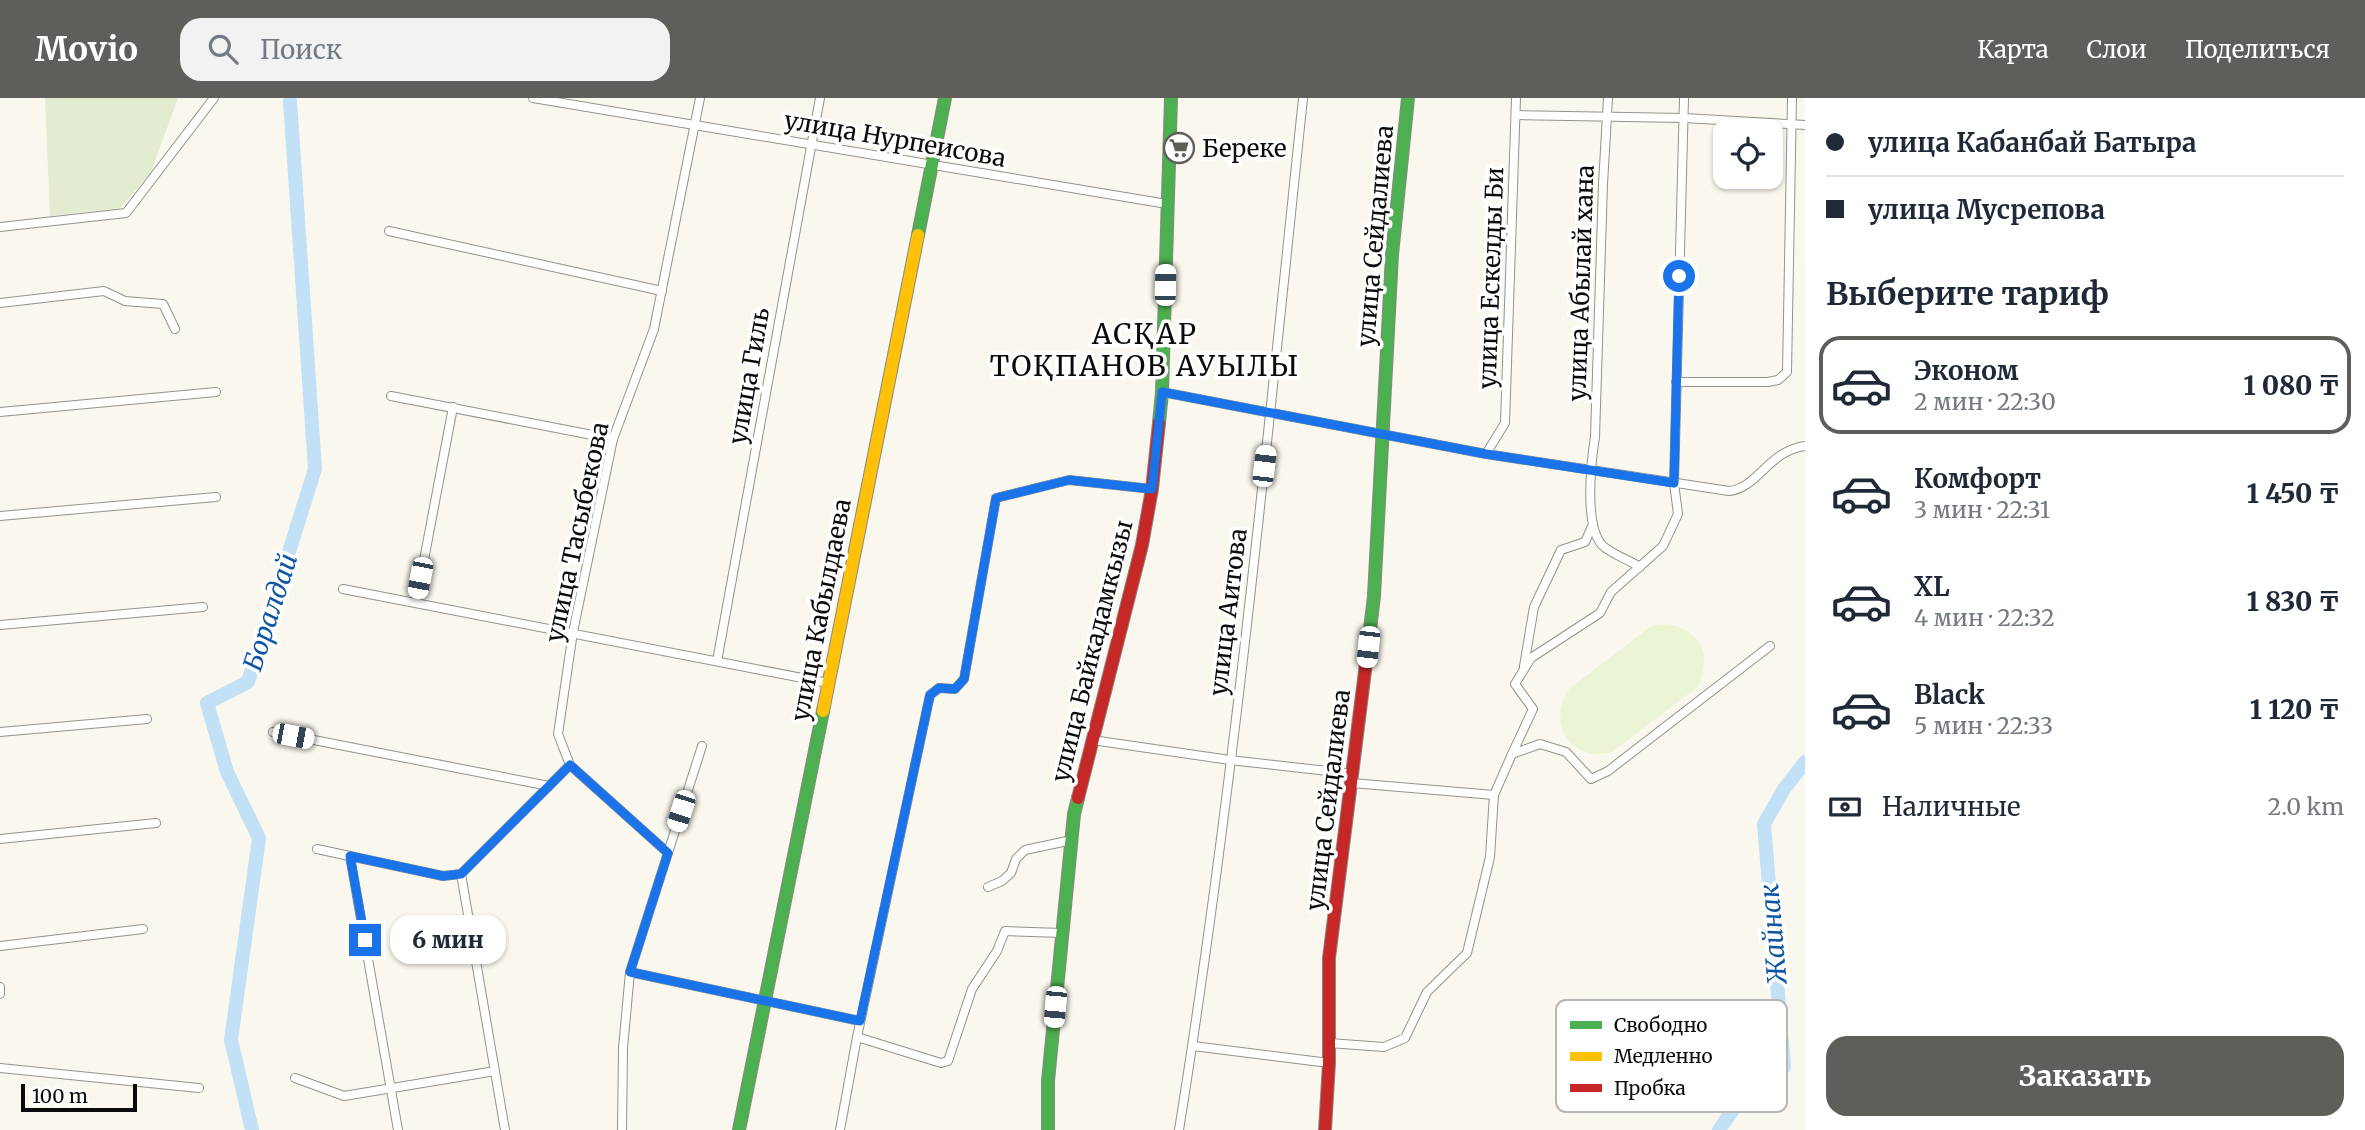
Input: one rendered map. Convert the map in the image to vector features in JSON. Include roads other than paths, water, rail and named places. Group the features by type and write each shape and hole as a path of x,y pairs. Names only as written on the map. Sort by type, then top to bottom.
{"street":[{"path":"0,227 127,213 214,98"},
{"name":"улица Нурпеисова","path":"533,98 1167,204"},
{"name":"улица Тасыбекова","path":"668,853 570,765 558,734 573,632 613,439 654,329 700,98"},
{"name":"улица Гиль","path":"717,661 820,98"},
{"name":"улица Кабылдаева","path":"739,1130 945,98"},
{"name":"улица Байкадамкызы","path":"1048,1130 1048,1081 1074,814 1142,545 1152,489 1162,392 1171,98"},
{"name":"улица Аитова","path":"1179,1130 1193,1046 1230,760 1303,98"},
{"name":"улица Сейдалиева","path":"1325,1130 1329,1063 1329,958 1374,596 1392,255 1408,98"},
{"name":"улица Ескелды Би","path":"1486,454 1505,422 1516,98"},
{"name":"улица Абылай хана","path":"1593,524 1590,470 1595,437 1602,197 1608,98"},
{"path":"1329,1043 1384,1047 1405,1038 1427,992 1467,953 1490,858 1494,795 1533,709 1515,684 1531,658 1600,613 1611,592 1663,546 1678,514 1674,483 1684,98"},
{"path":"1676,382 1768,382 1778,380 1787,372 1792,98"},
{"path":"1516,115 1684,118 1805,125"},
{"path":"389,231 662,291"},
{"path":"0,303 104,291 125,301 163,303 175,328"},
{"path":"0,412 216,392"},
{"path":"1162,392 1486,454 1734,491 1745,486 1784,452 1805,446"},
{"path":"391,396 613,439"},
{"path":"416,602 453,407"},
{"path":"840,1130 856,1037 930,695 939,688 955,689 964,679 996,498 1069,480 1152,489"},
{"path":"0,516 216,498"},
{"path":"1593,524 1601,544 1640,567"},
{"path":"1524,670 1534,607 1561,550 1585,542 1593,524"},
{"path":"343,589 828,683"},
{"path":"0,625 203,607"},
{"path":"1512,754 1540,744 1566,752 1591,779 1608,771 1770,646"},
{"path":"0,732 147,719"},
{"path":"273,732 549,786"},
{"path":"1091,740 1353,778 1494,795"},
{"path":"622,1130 623,1048 630,972 702,746"},
{"path":"317,849 443,876 461,874 570,765"},
{"path":"0,839 156,823"},
{"path":"988,887 1002,881 1011,873 1016,859 1026,850 1072,840"},
{"path":"350,856 398,1130"},
{"path":"461,874 505,1130"},
{"path":"0,946 143,929"},
{"path":"856,1037 941,1063 948,1062 972,989 997,951 1005,930 1062,933"},
{"path":"630,972 860,1021"},
{"path":"0,987 0,993"},
{"path":"1193,1046 1329,1063"},
{"path":"0,1068 199,1088"},
{"path":"295,1078 344,1096 495,1071"}],"waterway":[{"name":"Боралдай","path":"252,1130 231,1040 259,838 227,772 207,703 248,682 315,469 290,101"},
{"name":"Жайнак","path":"1778,1000 1764,824 1784,789 1805,762"},
{"name":"Жайнак","path":"1719,1130 1731,1112"}],"place":[{"name":"Береке","path":"1179,148"}],"district":[{"name":"АСҚАР ТОҚПАНОВ АУЫЛЫ","path":"1145,350"}]}
